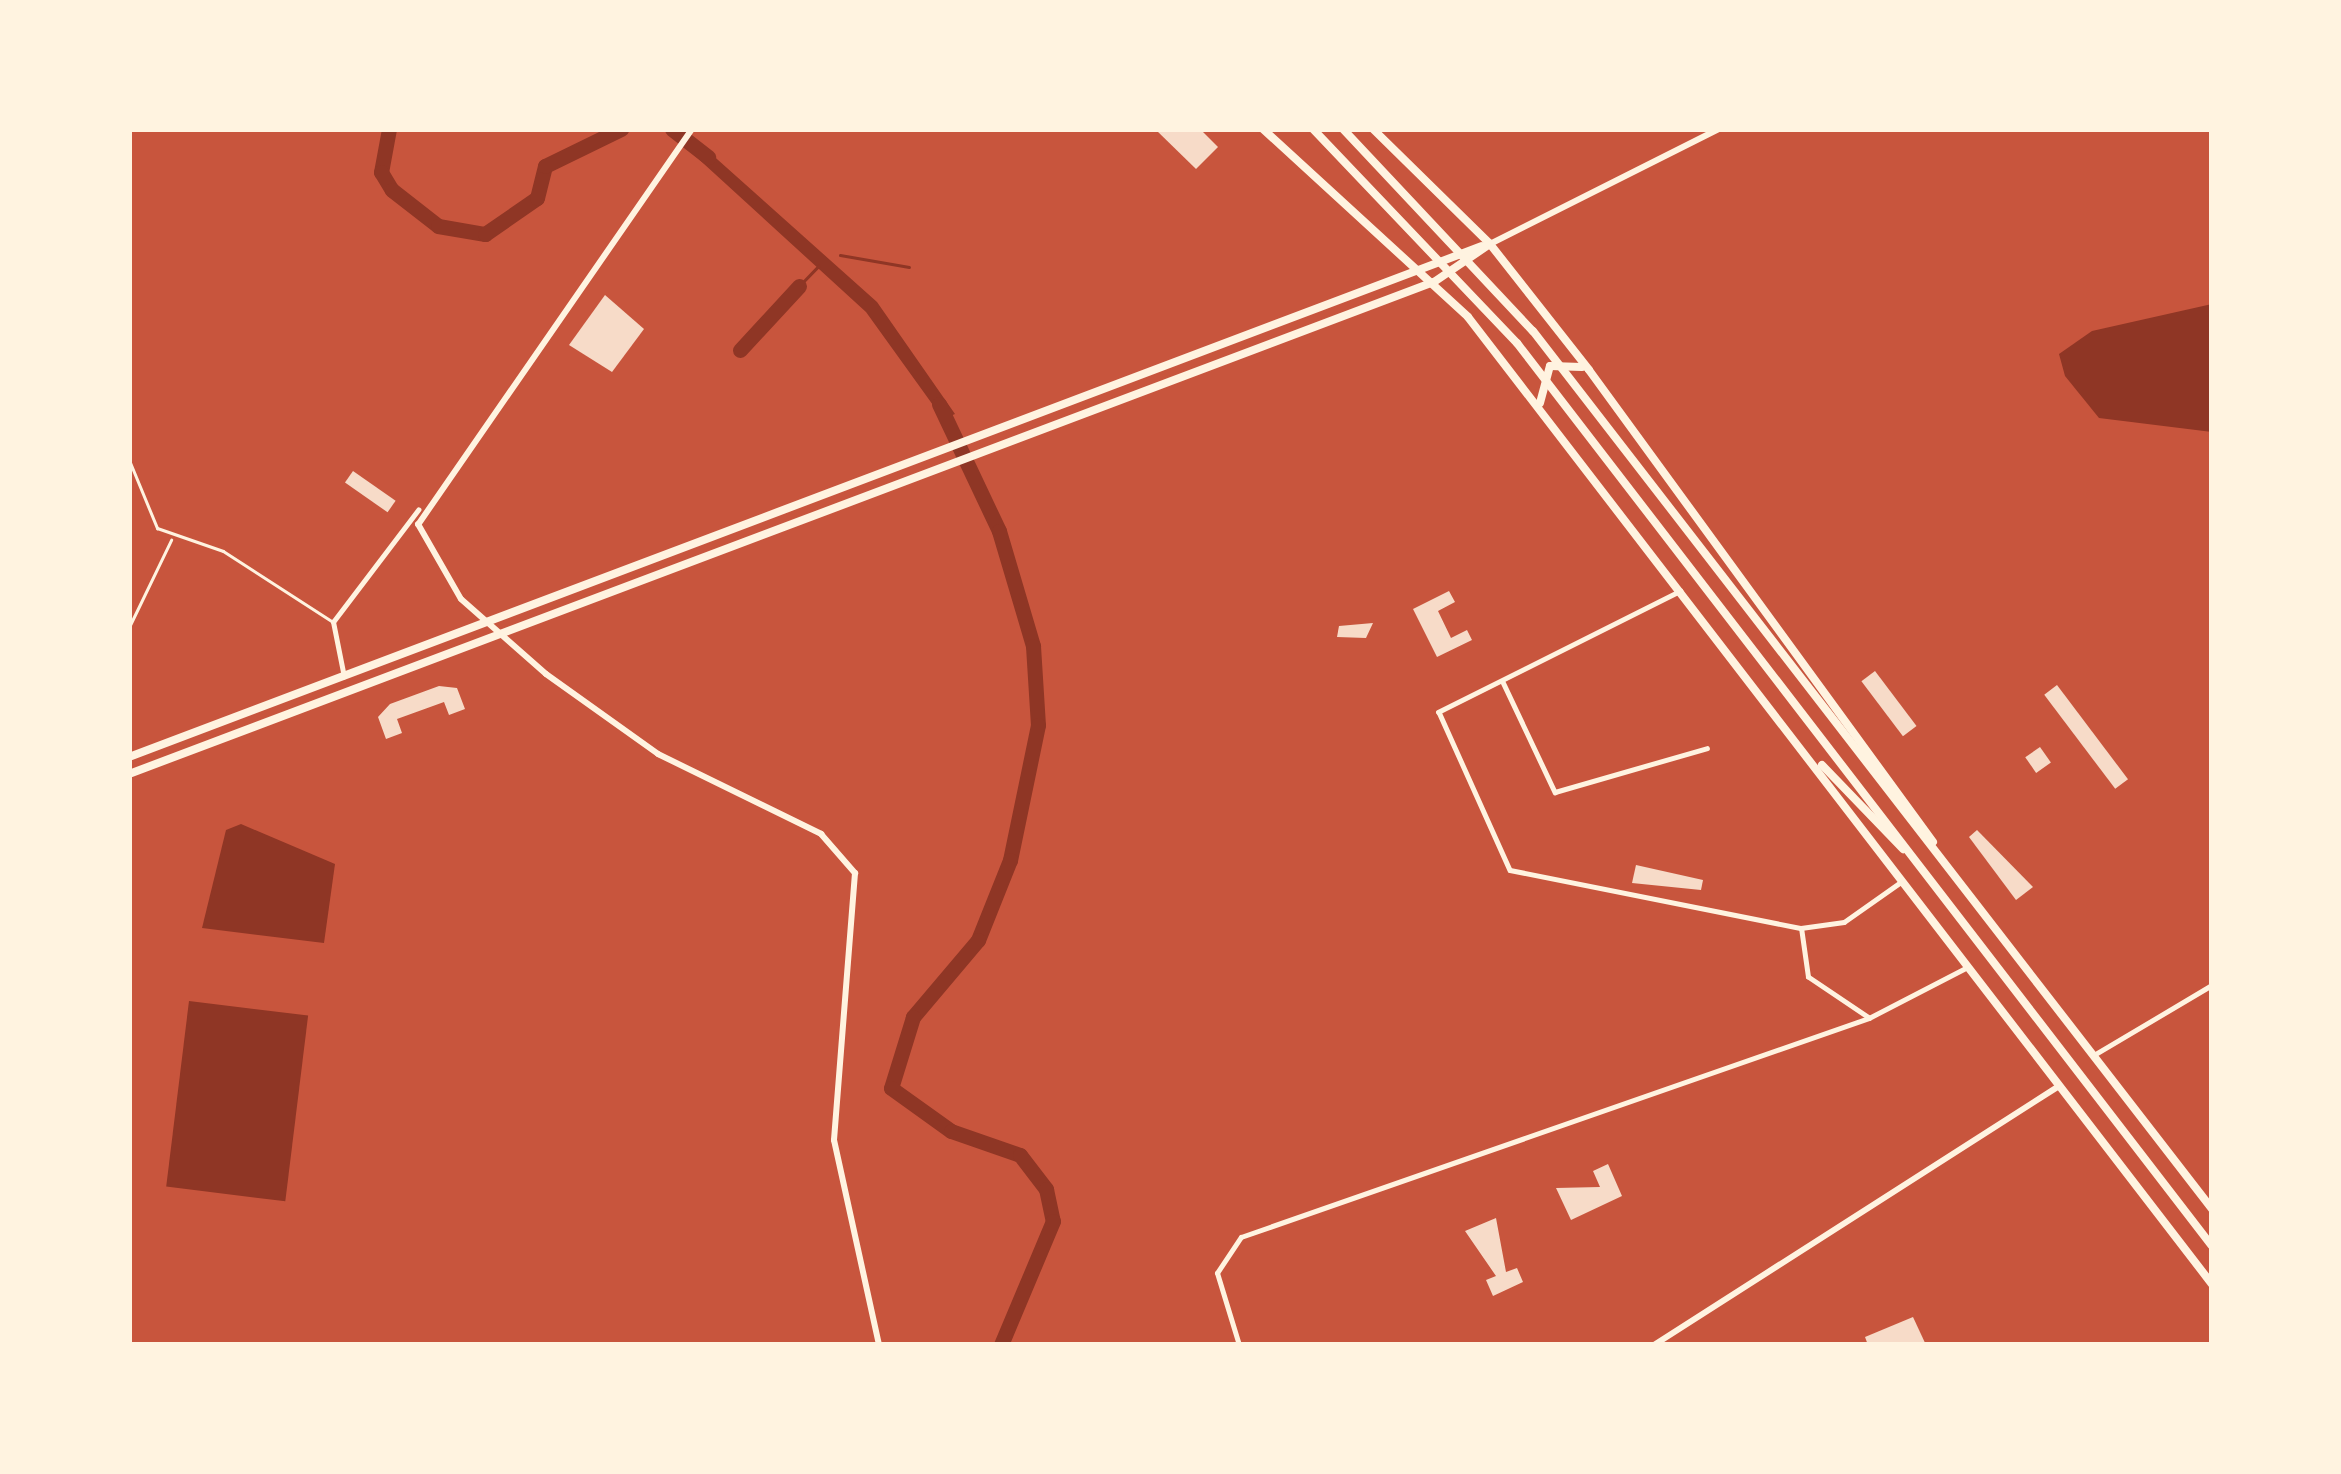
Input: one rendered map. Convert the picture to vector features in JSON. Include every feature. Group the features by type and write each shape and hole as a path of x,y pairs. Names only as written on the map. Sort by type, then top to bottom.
{"main road":[{"path":"1263,129 1422,270 1541,406 2212,1283"},
{"path":"1313,129 1478,296 2212,1246"},
{"path":"1343,129 1493,282 2212,1209"},
{"path":"1373,129 1490,244 1589,370 1943,859"},
{"path":"129,757 1490,244"},
{"path":"129,774 1434,282 1490,244"},
{"path":"1541,406 1550,367 1589,370"},
{"path":"1800,742 1924,871"}],"street":[{"path":"344,677 333,622 692,129"},
{"path":"1490,244 1719,129"},
{"path":"418,510 446,577 498,633 658,754 821,834 855,873 833,1140 878,1345"},
{"path":"1682,590 1439,712 1518,875 1801,928 1844,922 1901,882"},
{"path":"1502,682 1565,796 1707,748"},
{"path":"1801,928 1808,976 1869,1018"},
{"path":"1239,1345 1222,1256 1263,1228 1869,1018 1967,968"},
{"path":"2094,1055 2212,985"},
{"path":"1654,1345 2059,1086"}],"lane":[{"path":"129,460 139,506 171,539 223,551 333,622"},
{"path":"129,627 171,539"}],"shaded area":[{"path":"699,143 877,302 955,414 943,419 866,312 692,153"},
{"path":"2212,304 2212,432 2099,418 2065,376 2059,354 2092,331"},
{"path":"241,824 335,864 324,943 202,928 226,830"},
{"path":"189,1001 308,1016 285,1201 166,1187"}],"building":[{"path":"1155,129 1200,129 1218,147 1196,169"},
{"path":"605,295 644,329 612,372 569,345"},
{"path":"353,471 396,501 388,512 345,482"},
{"path":"1449,591 1455,602 1438,611 1451,638 1467,630 1472,640 1437,657 1413,609"},
{"path":"1373,623 1366,638 1337,637 1339,626"},
{"path":"1875,671 1917,726 1903,736 1861,681"},
{"path":"2057,685 2128,779 2115,789 2044,695"},
{"path":"439,686 457,688 465,709 449,715 444,702 397,719 402,733 386,739 378,717 390,704"},
{"path":"2040,747 2051,763 2036,773 2025,757"},
{"path":"1977,830 2033,887 2016,900 1969,837"},
{"path":"1636,865 1703,880 1701,890 1632,883"},
{"path":"1608,1164 1622,1196 1571,1220 1556,1188 1600,1187 1593,1171"},
{"path":"1496,1218 1506,1272 1517,1268 1523,1282 1493,1296 1486,1280 1496,1276 1465,1231"},
{"path":"1913,1317 1926,1345 1868,1345 1865,1337"}],"waterway":[{"path":"389,129 381,172 392,190 438,226 485,234 537,198 545,166 621,129"},
{"path":"672,129 708,157"},
{"path":"840,255 909,267"},
{"path":"799,286 818,266"},
{"path":"740,350 799,286"},
{"path":"939,404 999,531 1033,646 1038,725 1010,860 978,940 913,1017 891,1088 951,1131 1020,1155 1046,1189 1053,1221 1001,1345"}]}
